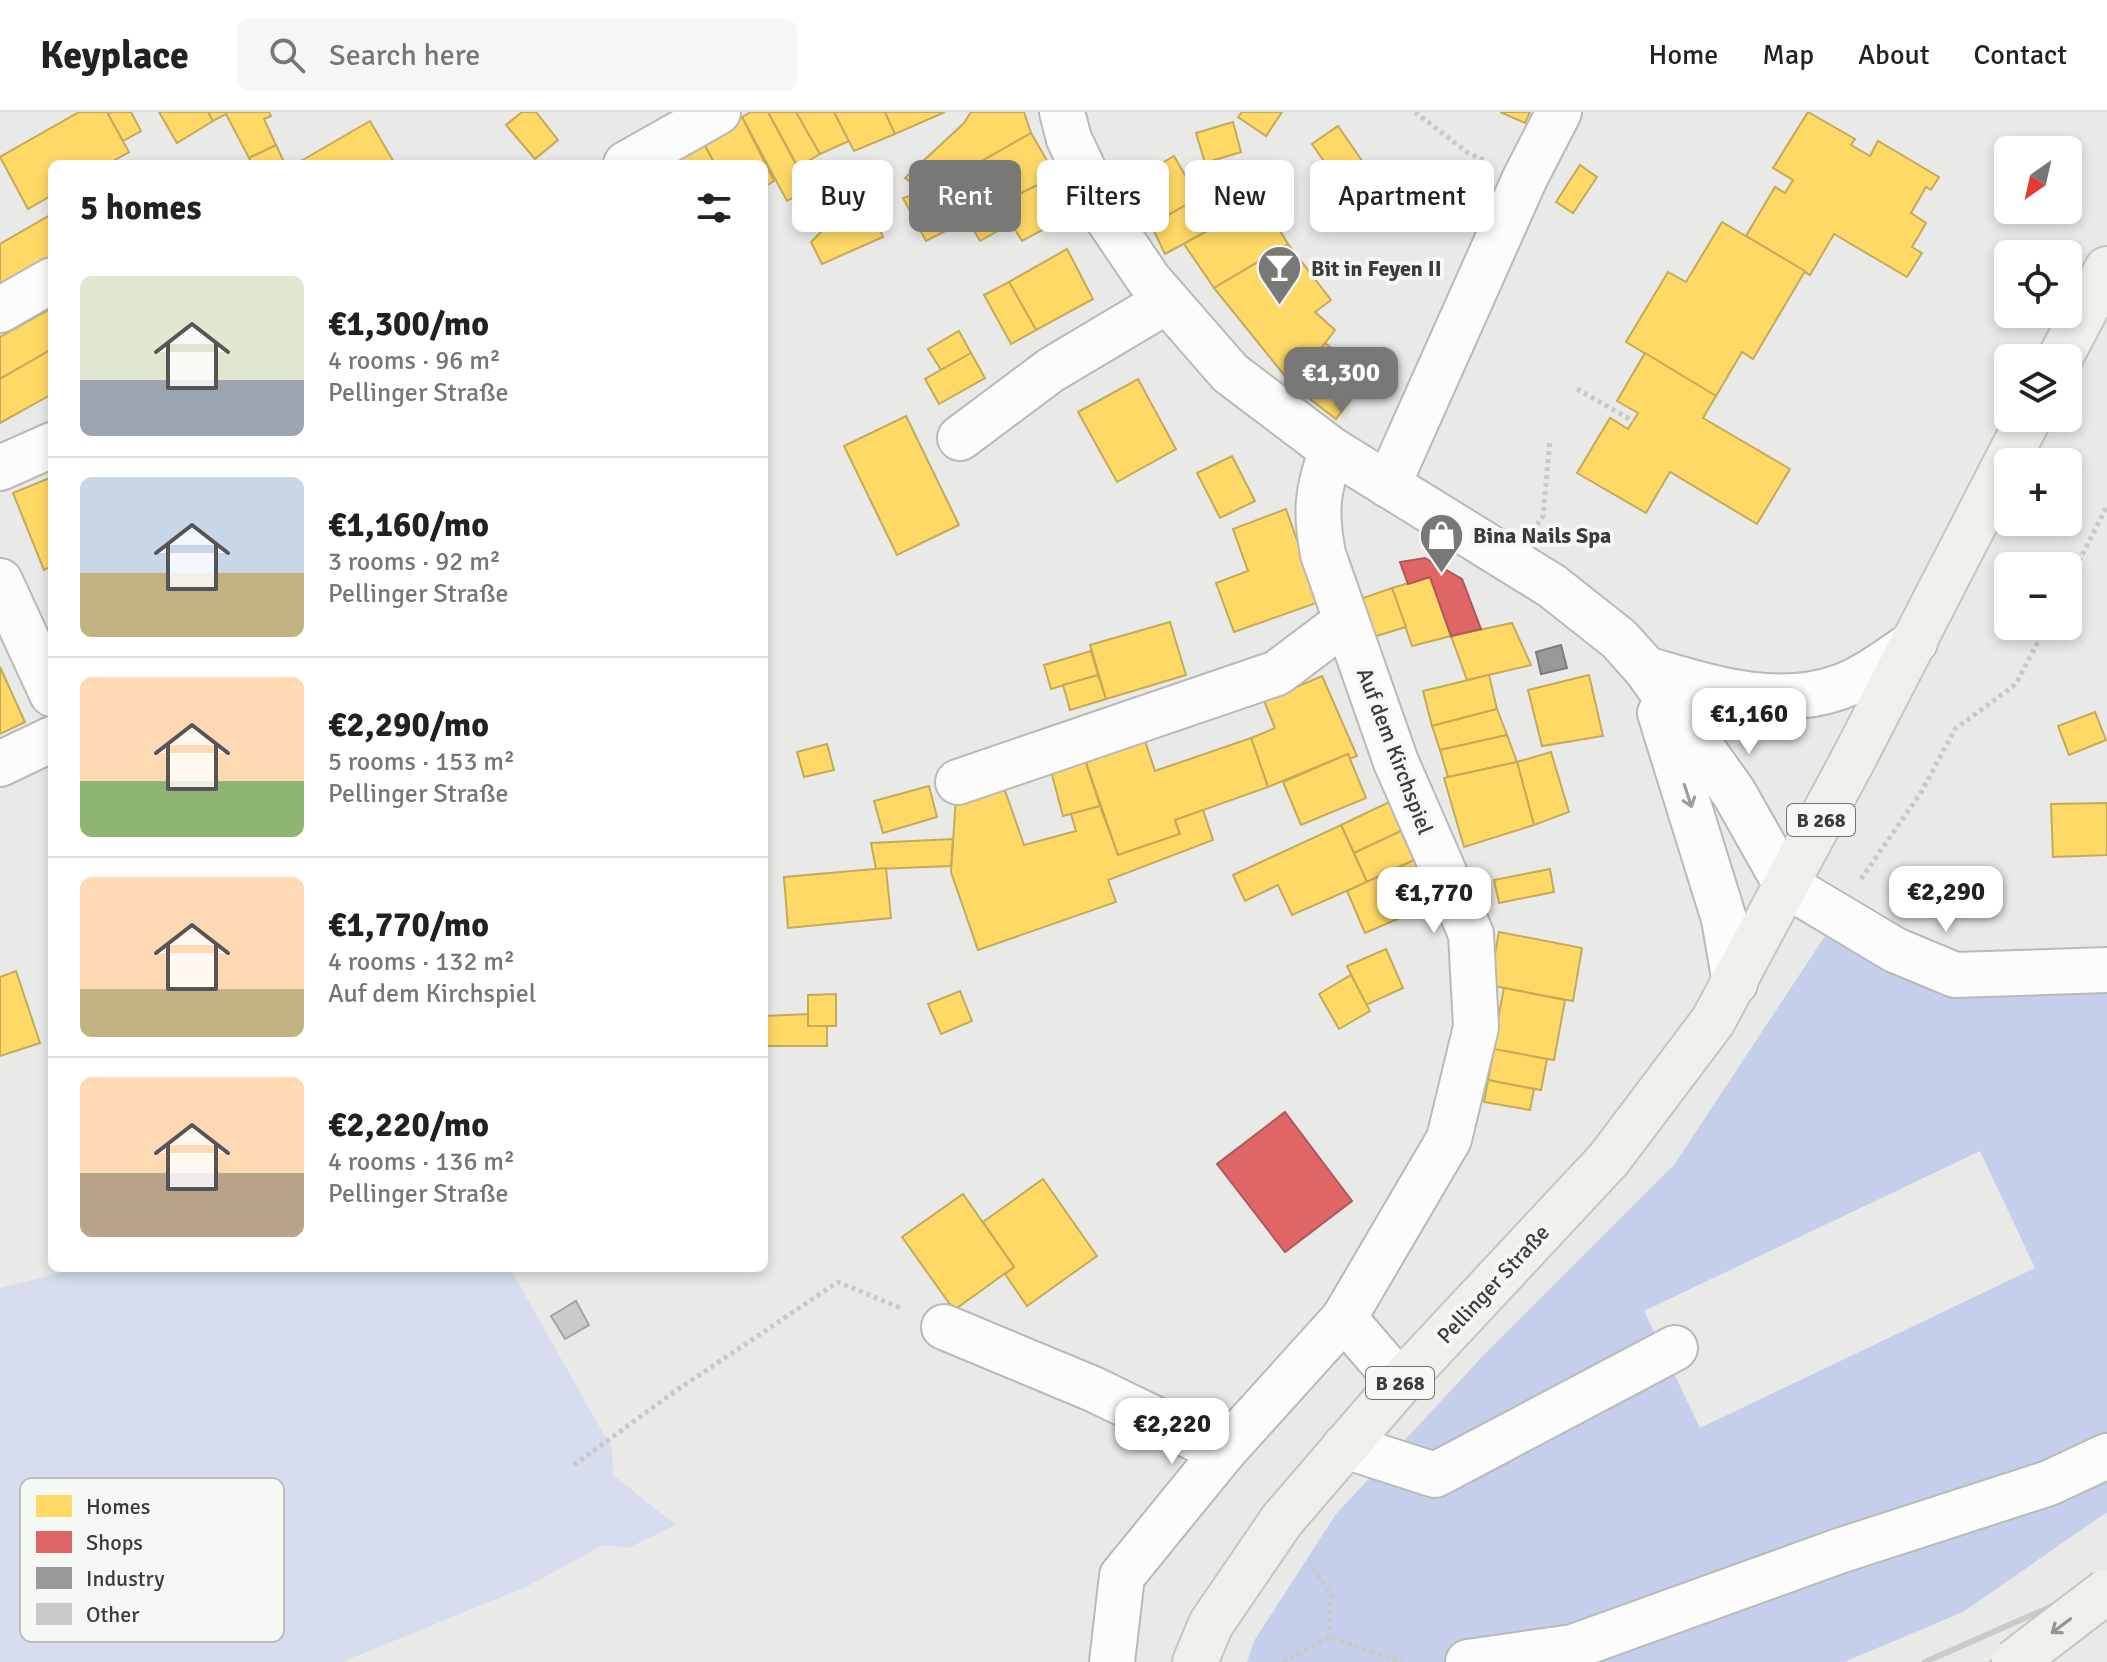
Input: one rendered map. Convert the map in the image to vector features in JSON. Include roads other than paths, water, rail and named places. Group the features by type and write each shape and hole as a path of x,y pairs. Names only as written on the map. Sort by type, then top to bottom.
{"main road":[{"path":"2067,344 2107,269"},
{"name":"B 268","path":"1786,885 2022,432"},
{"name":"Pellinger Straße","path":"1203,1643 1282,1520 1400,1383 1609,1159 1687,1059 1735,983 1786,885"},
{"path":"2014,1662 2107,1591"}],"street":[{"path":"633,160 718,112"},
{"path":"1062,112 1069,139 1105,215 1167,301 1230,373 1332,450 1514,561 1590,614 1646,669 1734,793 1786,885 1895,950 1955,975 2107,970"},
{"path":"1388,485 1525,178 1559,112"},
{"path":"0,310 48,282"},
{"path":"960,438 1051,370 1167,301"},
{"path":"0,468 48,447"},
{"name":"Auf dem Kirchspiel","path":"1332,450 1318,489 1317,525 1323,554 1396,762 1471,934 1476,1027 1449,1139 1344,1318"},
{"path":"0,581 48,685"},
{"path":"958,782 1277,673 1346,621"},
{"path":"1646,669 1741,694 1799,696 1842,686 1915,642"},
{"path":"1646,669 1720,904 1735,983"},
{"path":"0,764 48,741"},
{"path":"1112,1662 1122,1576 1223,1452 1344,1318 1400,1383"},
{"path":"944,1327 1093,1389 1223,1452"},
{"path":"1345,1446 1435,1475 1675,1348"},
{"path":"1468,1662 1573,1647 1839,1551 2049,1483 2107,1456"}],"railway":[{"path":"1925,1662 2107,1582"},
{"path":"1992,1662 2107,1612"}],"place":[{"name":"Bit in Feyen II","path":"1280,307"},
{"name":"Bina Nails Spa","path":"1442,574"}]}
